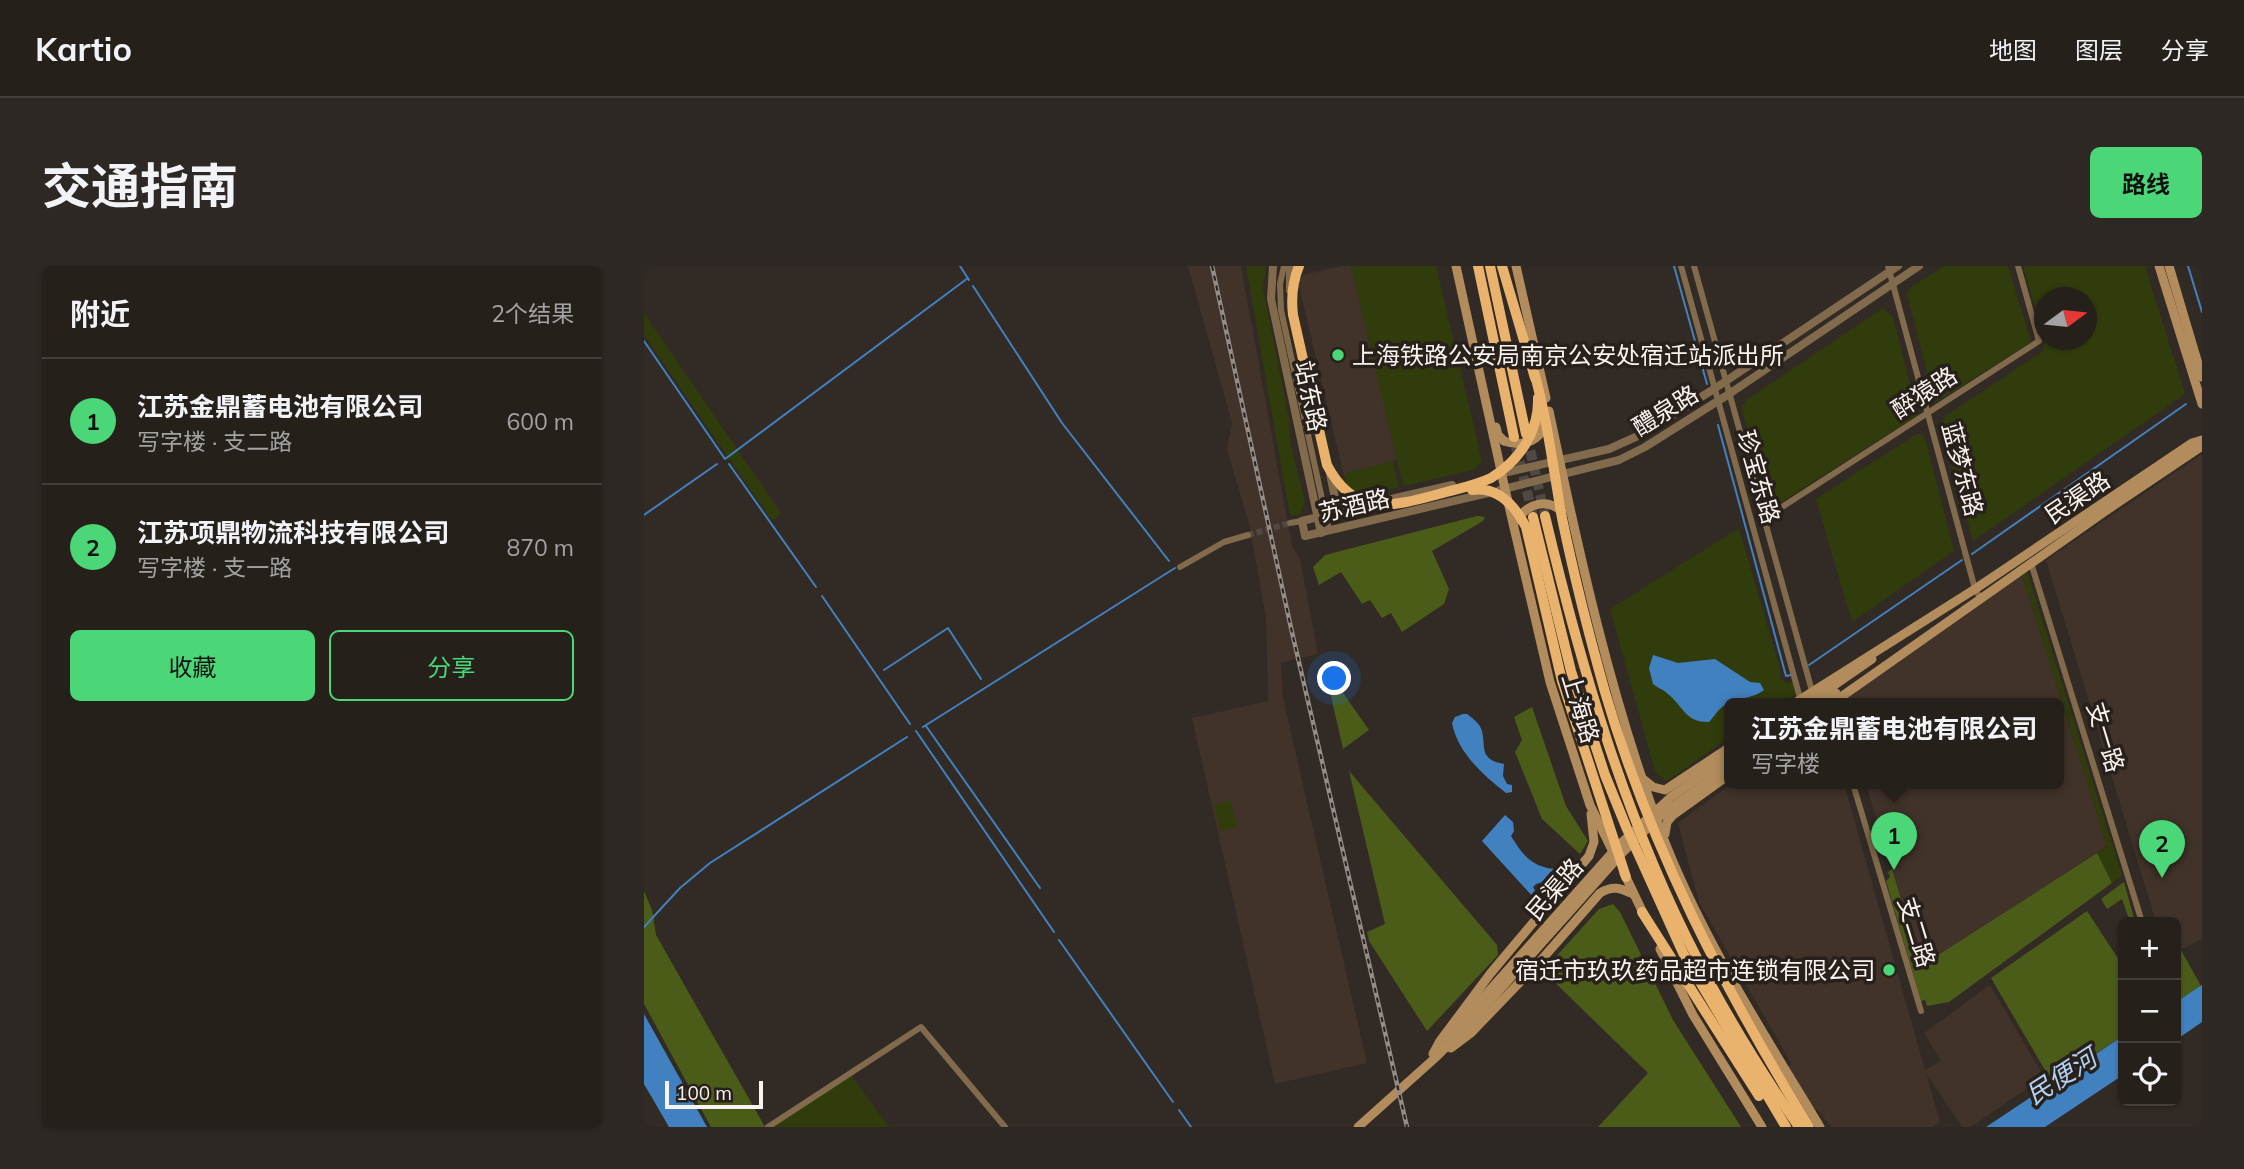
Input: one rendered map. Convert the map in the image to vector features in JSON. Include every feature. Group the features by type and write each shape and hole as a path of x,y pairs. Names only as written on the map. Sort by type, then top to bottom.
{"highway":[{"path":"1299,266 1293,281 1291,301 1327,465 1346,492 1366,503 1400,504 1421,499 1481,483 1503,470 1518,456 1530,437 1537,415 1538,396 1534,372"},
{"path":"1478,266 1514,437"},
{"path":"1490,266 1526,434"},
{"path":"1502,266 1546,414 1570,556 1624,752 1664,858 1711,955 1809,1127"},
{"path":"1421,499 1483,489 1499,495 1513,506 1526,527 1562,681 1626,877"},
{"name":"上海路","path":"1545,516 1593,695 1643,837 1697,958 1749,1051 1799,1127"},
{"name":"上海路","path":"1533,517 1571,671 1605,775 1627,830 1684,956 1786,1127"},
{"path":"1642,912 1779,1127"}],"main road":[{"name":"上海路","path":"1456,266 1504,489 1550,682 1590,805 1693,1015 1762,1127"},
{"name":"上海路","path":"1516,266 1608,668 1642,777 1669,849 1727,972 1820,1127"},
{"path":"2159,266 2202,404"},
{"path":"2169,266 2202,376"},
{"path":"1476,358 1498,435 1504,441 1521,444 1536,438 1544,429 1545,422 1534,346"},
{"name":"民渠路","path":"1826,698 1975,589 2192,443 2202,440"},
{"name":"民渠路","path":"1839,698 2202,446"},
{"path":"1526,579 1517,523 1521,514 1532,506 1551,504 1564,514 1583,561"},
{"name":"民渠路","path":"1804,698 1975,589"},
{"name":"民渠路","path":"1811,698 1834,690 1981,599"},
{"path":"1642,777 1653,787 1665,790 1724,751"},
{"name":"民渠路","path":"1469,1020 1619,845 1671,797 1724,760"},
{"name":"民渠路","path":"1358,1127 1425,1066 1622,853 1672,806 1724,770"},
{"path":"1669,849 1664,828 1667,822 1684,806 1724,778"},
{"path":"1434,1056 1440,1041 1490,974 1589,856 1594,842 1590,805"},
{"path":"1434,1056 1471,1033 1543,958 1600,893 1608,888 1619,888 1633,894"}],"street":[{"name":"站东路","path":"1273,266 1270,299 1325,532"},
{"path":"1284,266 1280,284 1281,310 1313,463 1321,516"},
{"name":"站东路","path":"1290,266 1290,291 1338,512"},
{"name":"珍宝东路","path":"1681,266 1799,698"},
{"name":"珍宝东路","path":"1694,266 1812,691"},
{"name":"醴泉路","path":"1559,460 1609,449 1640,435 1714,389 1889,269 1898,266"},
{"name":"醴泉路","path":"1562,475 1619,460 1645,447 1919,266"},
{"name":"醉猿路","path":"1765,518 2039,341 2018,266"},
{"name":"蓝梦东路","path":"1889,269 1975,589 1981,599"},
{"name":"苏酒路","path":"1559,460 1302,521 1305,537 1562,475"},
{"path":"1334,491 1339,498 1356,508"},
{"path":"1290,523 1302,521"},
{"path":"1180,567 1224,542 1248,535"},
{"name":"支一路","path":"2031,563 2140,917"},
{"name":"支二路","path":"1855,789 1922,1011"},
{"path":"768,1127 921,1027 1005,1127"}],"shaded area":[{"path":"1188,266 1241,266 1292,546 1300,559 1318,654 1281,663 1283,698 1367,1063 1275,1084 1192,718 1268,701 1266,618 1249,523 1227,450 1232,423"},
{"path":"1351,266 1397,460 1344,476 1298,282 1299,276"},
{"path":"2202,454 2202,939 2181,950 2181,917 2154,917 2046,560"},
{"path":"2022,575 2061,698 1845,698"},
{"path":"2064,709 2107,846 1921,966 1868,789 2064,789"},
{"path":"1724,789 1845,789 1925,1070 1941,1061 1924,1033 1990,985 2044,1077 1971,1127 1962,1127 1926,1073 1940,1122 1932,1127 1831,1127 1817,1109 1813,1111 1786,1073 1791,1063 1699,902 1678,823"}],"green space":[{"path":"1246,266 1266,266 1263,289 1289,419 1291,445 1305,502 1300,514 1290,516"},
{"path":"1351,266 1436,266 1482,461 1474,470 1403,486"},
{"path":"1944,266 2008,266 2031,342 1935,403 1907,294 1910,288"},
{"path":"2023,266 2145,266 2185,394 1973,541 1941,424 1947,415 2042,352 2097,350 2097,287 2034,287 2034,304"},
{"path":"1883,308 1893,317 1918,415 1769,510 1743,414 1745,401"},
{"path":"644,313 781,513 775,520 770,518 644,335"},
{"path":"1917,434 1923,434 1926,441 1954,551 1852,622 1816,499"},
{"path":"1393,461 1399,487 1350,499 1344,476 1346,473"},
{"path":"1477,516 1485,517 1483,521 1432,551 1449,589 1444,604 1402,632 1391,613 1382,618 1370,600 1362,604 1341,572 1319,585 1313,567 1325,555"},
{"path":"1739,528 1780,669 1780,678 1787,684 1792,681 1797,693 1790,698 1724,698 1724,741 1668,780 1664,780 1655,771 1610,609"},
{"path":"2027,571 2122,876 2112,883 2097,853 2107,846 2064,709 2064,698 2061,698 2022,575"},
{"path":"1329,673 1369,730 1343,749 1326,674"},
{"path":"1532,707 1566,806 1588,841 1580,854 1542,819 1515,752 1522,740 1514,717"},
{"path":"1349,771 1497,945 1498,955 1427,1031 1369,941 1367,932 1385,924"},
{"path":"1230,800 1237,827 1220,831 1214,804"},
{"path":"2097,853 2112,883 1949,1002 1927,1006 1925,1000 1921,1001 1886,881 1890,877 1888,872 1892,869 1921,966"},
{"path":"2124,882 2134,917 2128,917 2122,899 2107,909 2101,899"},
{"path":"644,891 652,910 656,935 765,1127 711,1127 644,1004"},
{"path":"1613,904 1620,912 1673,1020 1741,1127 1598,1127 1648,1073 1543,971 1599,909"},
{"path":"2087,911 2118,958 2118,1039 2052,1082 1991,978"},
{"path":"2181,950 2201,986 2181,999"},
{"path":"850,1074 889,1127 768,1127"}],"water":[{"path":"1653,655 1678,663 1715,659 1750,682 1760,683 1764,690 1745,698 1724,698 1724,706 1709,722 1701,722 1690,717 1673,699 1653,684 1649,668"},
{"path":"1467,714 1480,726 1487,756 1504,764 1503,776 1507,784 1512,785 1512,792 1506,793 1497,786 1465,753 1452,723 1455,717"},
{"path":"1505,815 1513,822 1514,831 1511,836 1524,855 1538,865 1558,870 1565,876 1536,884 1533,887 1538,896 1534,898 1482,841"},
{"path":"2202,985 2202,1022 2181,1037 2181,999"},
{"path":"644,1014 707,1127 669,1127 644,1084"},
{"path":"2118,1039 2118,1078 2045,1127 1986,1127"}],"waterway":[{"path":"960,266 969,280"},
{"path":"1674,266 1707,384"},
{"path":"2188,266 2202,312"},
{"path":"644,341 725,459 968,278"},
{"path":"973,286 1062,423 1169,561"},
{"path":"1972,554 2186,404"},
{"path":"1718,425 1786,676 1791,675"},
{"path":"644,515 717,464"},
{"path":"729,464 816,587"},
{"path":"1809,665 1962,560"},
{"path":"923,727 1175,568"},
{"path":"822,596 910,724"},
{"path":"884,670 948,628 981,679"},
{"path":"926,726 1040,888"},
{"path":"916,731 1054,932"},
{"path":"644,927 680,888 710,863 907,737"},
{"path":"1059,940 1173,1102"},
{"path":"1179,1110 1191,1127"}],"tunnel":[{"path":"1527,436 1545,516"},
{"path":"1516,447 1533,516"},
{"path":"1248,535 1290,523"}],"railway":[{"path":"1212,266 1291,628 1407,1127"}],"place":[{"name":"上海铁路公安局南京公安处宿迁站派出所","path":"1338,355"},
{"name":"江苏金鼎蓄电池有限公司","path":"1894,870"},
{"name":"江苏项鼎物流科技有限公司","path":"2162,878"},
{"name":"宿迁市玖玖药品超市连锁有限公司","path":"1889,970"}],"water label":[{"name":"民便河","path":"2061,1076"}]}
